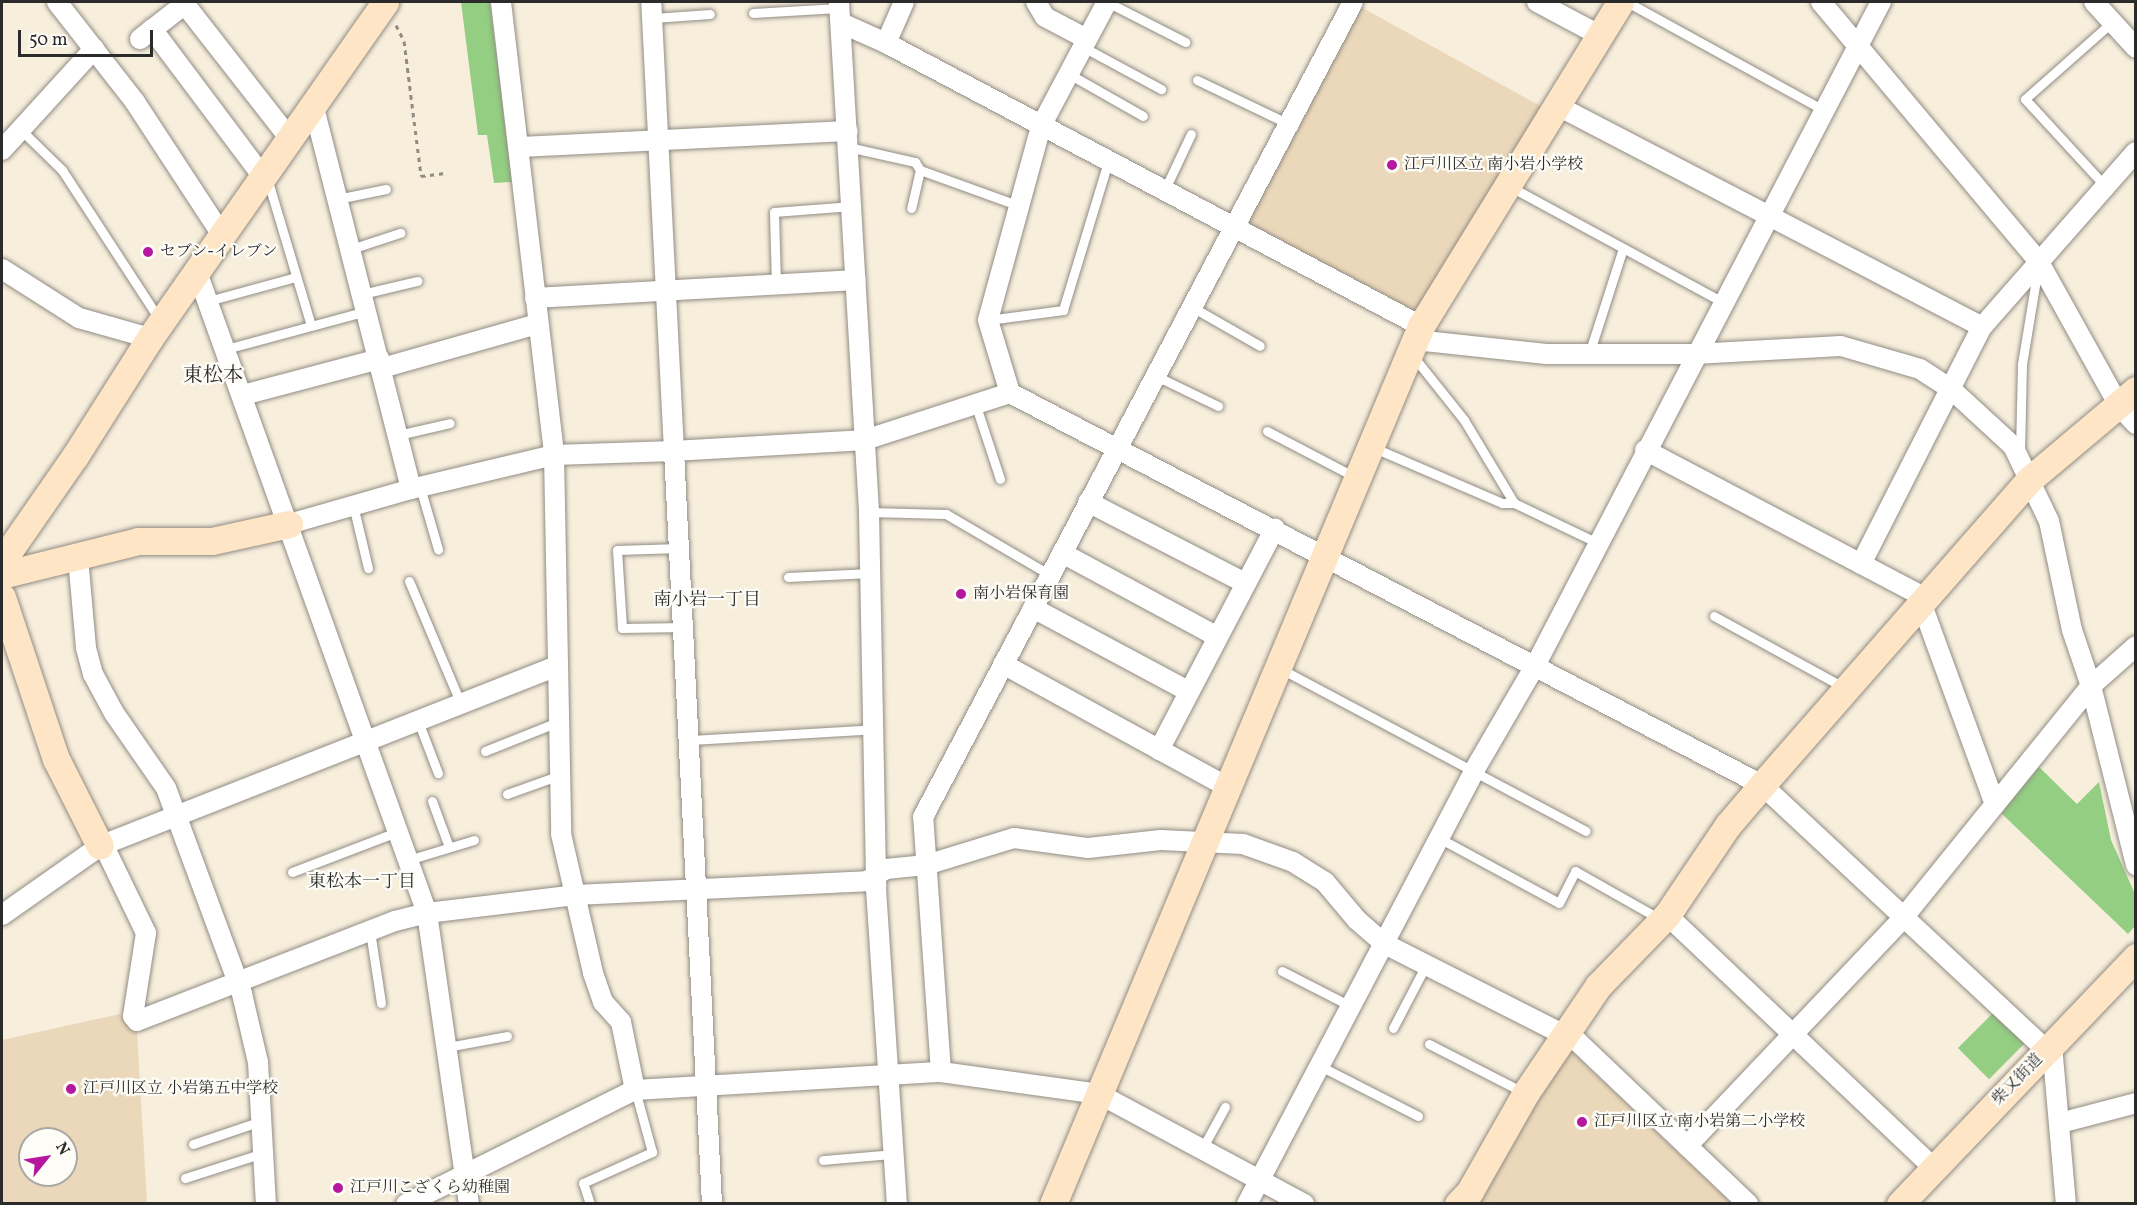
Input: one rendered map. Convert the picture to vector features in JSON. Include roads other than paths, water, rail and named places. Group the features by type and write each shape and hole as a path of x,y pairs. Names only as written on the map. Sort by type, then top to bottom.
{"street":[{"path":"57,2 135,102 222,235"},
{"path":"501,2 520,147 537,324 554,455 561,834 603,1002 621,1022 635,1090"},
{"path":"886,43 904,2"},
{"path":"1036,2 1045,17 1085,43"},
{"path":"1010,393 988,320 1041,126 1107,2"},
{"path":"941,1072 923,817 1353,2"},
{"path":"1537,2 1599,35"},
{"path":"1053,1203 1415,339 1620,2"},
{"path":"1458,1203 1504,1136 1525,1094 1598,986 1664,918 1728,825 1845,688 1922,605 2024,469 2130,407 2039,262 1821,2"},
{"path":"1247,1203 1475,769 1535,666 1694,354 1769,218 1881,2"},
{"path":"2094,2 2136,48"},
{"path":"265,177 146,34 184,3 291,140"},
{"path":"5,565 156,331 198,275 222,235 388,9"},
{"path":"652,10 691,740 712,1203"},
{"path":"840,11 886,43 1234,229 1415,339 1546,354 1694,354 1841,346 1920,369 1951,389 2013,446 2049,521 2072,630 2091,686 2136,865"},
{"path":"840,11 869,512 876,874 897,1203"},
{"path":"2,150 94,48"},
{"path":"1556,105 1982,327"},
{"path":"314,108 398,435 416,488"},
{"path":"520,147 659,139 848,139"},
{"path":"1861,564 1982,327 2136,152"},
{"path":"2,269 79,318 156,331"},
{"path":"198,275 243,395 427,913 469,1203"},
{"path":"535,298 855,280"},
{"path":"243,395 380,364 537,324"},
{"path":"5,565 78,558 138,541 212,541 289,524 416,488 554,455 865,441 1010,393 1275,528 1762,785 1903,918 2049,1048 2060,1123 2066,1203"},
{"path":"1645,450 1918,594 1995,804"},
{"path":"1088,502 1245,583"},
{"path":"1159,750 1216,636 1275,528"},
{"path":"1062,553 1216,636"},
{"path":"78,558 86,648 93,674 114,713 166,788 236,981 258,1062 266,1203"},
{"path":"2,597 56,759 146,933 133,1016 138,1021 236,981 370,931 427,913 575,895 697,891 867,881 886,869 926,865 1014,838 1088,848 1161,840 1243,844 1293,862 1325,882 1357,920 1385,944 1427,963 1578,1042 1748,1203"},
{"path":"1033,608 1188,691"},
{"path":"1686,1146 1903,918 2091,686 2136,646"},
{"path":"1003,664 1228,787"},
{"path":"2,915 102,845 557,666"},
{"path":"1664,918 1794,1035 1934,1168"},
{"name":"柴又街道","path":"1900,1203 2136,957"},
{"path":"406,1203 635,1090 941,1072 1100,1094 1259,1181 1304,1203"},
{"path":"2060,1123 2136,1103"}],"lane":[{"path":"1107,2 1185,42"},
{"path":"1627,2 1825,111"},
{"path":"652,10 710,14"},
{"path":"753,13 840,11"},
{"path":"2105,186 2025,99 2112,22"},
{"path":"1085,43 1161,89"},
{"path":"1069,74 1143,116"},
{"path":"1197,80 1288,124"},
{"path":"20,129 62,170 156,331"},
{"path":"1164,191 1191,134"},
{"path":"848,139 915,162 920,170 1020,206"},
{"path":"988,320 1063,310 1108,162"},
{"path":"910,208 920,170"},
{"path":"265,177 311,326"},
{"path":"1507,185 1723,302"},
{"path":"337,199 386,189"},
{"path":"776,284 774,212 852,206"},
{"path":"351,249 400,233"},
{"path":"1589,354 1623,248"},
{"path":"2024,469 2022,364 2030,298 2039,262"},
{"path":"208,301 296,277"},
{"path":"226,349 311,326 417,281"},
{"path":"1192,307 1260,346"},
{"path":"1415,339 1514,503"},
{"path":"1156,376 1218,406"},
{"path":"975,404 1000,479"},
{"path":"398,435 450,423"},
{"path":"1267,431 1357,478"},
{"path":"1370,446 1502,503 1514,503 1598,543"},
{"path":"416,488 438,549"},
{"path":"353,505 368,568"},
{"path":"869,512 946,514 1050,575"},
{"path":"680,548 617,550 621,617 622,628 685,627"},
{"path":"788,577 870,573"},
{"path":"409,581 461,704"},
{"path":"1714,616 1845,688"},
{"path":"1279,668 1475,769 1586,831"},
{"path":"418,721 438,773"},
{"path":"485,751 558,722"},
{"path":"691,740 874,729"},
{"path":"507,794 560,775"},
{"path":"432,801 449,847"},
{"path":"292,872 397,832"},
{"path":"1439,838 1559,903 1575,871 1664,918"},
{"path":"407,860 474,840"},
{"path":"370,931 381,1003"},
{"path":"1393,1028 1427,963"},
{"path":"1282,971 1352,1007"},
{"path":"447,1047 507,1036"},
{"path":"1429,1044 1525,1094"},
{"path":"1320,1066 1418,1116"},
{"path":"590,1203 583,1183 652,1152 635,1090"},
{"path":"1202,1149 1225,1107"},
{"path":"193,1144 261,1121"},
{"path":"185,1178 263,1153"},
{"path":"823,1160 893,1154"}],"place":[{"name":"江戸川区立 南小岩小学校","path":"1392,165"},
{"name":"セブン-イレブン","path":"148,252"},
{"name":"南小岩保育園","path":"961,594"},
{"name":"江戸川区立 小岩第五中学校","path":"71,1089"},
{"name":"江戸川区立 南小岩第二小学校","path":"1582,1122"},
{"name":"江戸川こざくら幼稚園","path":"338,1188"}],"district":[{"name":"東松本","path":"213,376"},
{"name":"南小岩一丁目","path":"707,601"},
{"name":"東松本一丁目","path":"362,883"}]}
